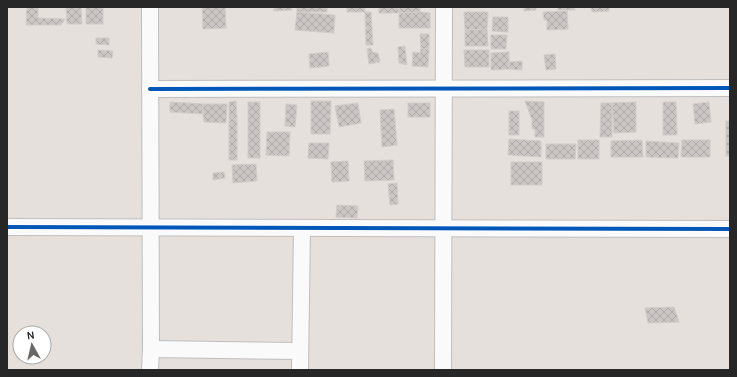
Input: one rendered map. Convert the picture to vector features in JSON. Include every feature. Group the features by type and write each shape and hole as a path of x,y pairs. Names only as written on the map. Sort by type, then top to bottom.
{"street":[{"path":"150,7 150,370"},
{"path":"443,370 444,7"},
{"path":"150,89 730,88"},
{"path":"7,227 730,228"},
{"path":"300,370 302,228"},
{"path":"151,349 300,351"}],"building":[{"path":"27,7 38,7 38,18 65,19 61,25 26,25"},
{"path":"66,7 81,7 82,24 67,24"},
{"path":"86,7 103,7 103,24 86,24"},
{"path":"202,7 225,7 226,28 203,29"},
{"path":"274,7 291,7 292,10 274,11"},
{"path":"297,7 327,7 327,12 297,12"},
{"path":"347,7 365,7 365,12 347,12"},
{"path":"379,7 398,7 399,13 379,13"},
{"path":"400,7 420,7 420,12 399,13"},
{"path":"524,7 536,7 536,10 524,11"},
{"path":"558,7 574,7 575,10 558,10"},
{"path":"591,7 609,7 609,11 592,12"},
{"path":"567,11 568,29 547,30 547,20 544,20 543,12"},
{"path":"297,12 335,15 334,33 295,30"},
{"path":"365,12 371,12 373,45 366,45"},
{"path":"464,12 488,12 487,29 465,30"},
{"path":"399,13 430,13 430,28 399,28"},
{"path":"493,17 508,17 508,32 492,31"},
{"path":"487,29 488,46 465,46 465,30"},
{"path":"420,34 429,34 429,49 421,49"},
{"path":"491,35 507,35 506,49 491,49"},
{"path":"96,38 109,38 109,45 96,44"},
{"path":"405,46 407,65 399,63 398,47"},
{"path":"371,48 372,52 378,53 380,62 369,64 367,49"},
{"path":"421,49 429,49 428,67 412,66 413,52 420,53"},
{"path":"98,50 113,51 112,58 98,57"},
{"path":"464,50 489,50 489,67 465,67"},
{"path":"328,52 329,66 310,68 309,54"},
{"path":"509,52 509,69 491,70 491,53"},
{"path":"555,54 556,69 546,70 544,55"},
{"path":"522,61 522,70 509,69 509,62"},
{"path":"236,101 237,119 229,119 229,102"},
{"path":"311,101 331,101 330,134 311,134"},
{"path":"525,101 544,102 544,137 535,137 535,129 532,129 532,120"},
{"path":"170,102 203,104 203,114 170,112"},
{"path":"248,102 260,102 260,158 248,158"},
{"path":"636,102 636,132 614,133 612,103"},
{"path":"663,102 676,102 677,135 663,135"},
{"path":"709,102 711,122 695,124 693,104"},
{"path":"358,103 361,123 339,127 335,106"},
{"path":"408,103 430,103 430,117 408,117"},
{"path":"601,103 612,103 612,137 600,137"},
{"path":"203,104 227,104 226,123 204,122"},
{"path":"286,104 297,105 295,127 285,126"},
{"path":"394,109 397,145 382,147 380,110"},
{"path":"509,111 519,111 519,135 509,135"},
{"path":"229,119 237,119 237,160 229,160"},
{"path":"726,121 730,121 730,156 726,156"},
{"path":"267,132 290,132 289,156 266,155"},
{"path":"509,139 541,141 541,157 508,155"},
{"path":"578,140 599,140 599,159 578,159"},
{"path":"642,140 643,157 611,157 611,141"},
{"path":"682,140 710,140 710,157 681,157"},
{"path":"646,141 679,143 678,158 646,157"},
{"path":"309,143 329,143 328,159 308,158"},
{"path":"546,144 576,144 575,159 546,159"},
{"path":"393,160 394,180 365,181 364,161"},
{"path":"348,161 349,181 332,182 331,162"},
{"path":"511,162 542,162 542,185 511,185"},
{"path":"256,164 257,181 233,183 232,165"},
{"path":"224,172 225,178 213,180 213,173"},
{"path":"397,183 398,204 390,205 388,184"},
{"path":"337,205 358,206 357,218 336,217"},
{"path":"674,307 679,322 648,323 645,308"}],"cycle path":[{"path":"150,89 730,88"},
{"path":"7,227 730,229"}]}
